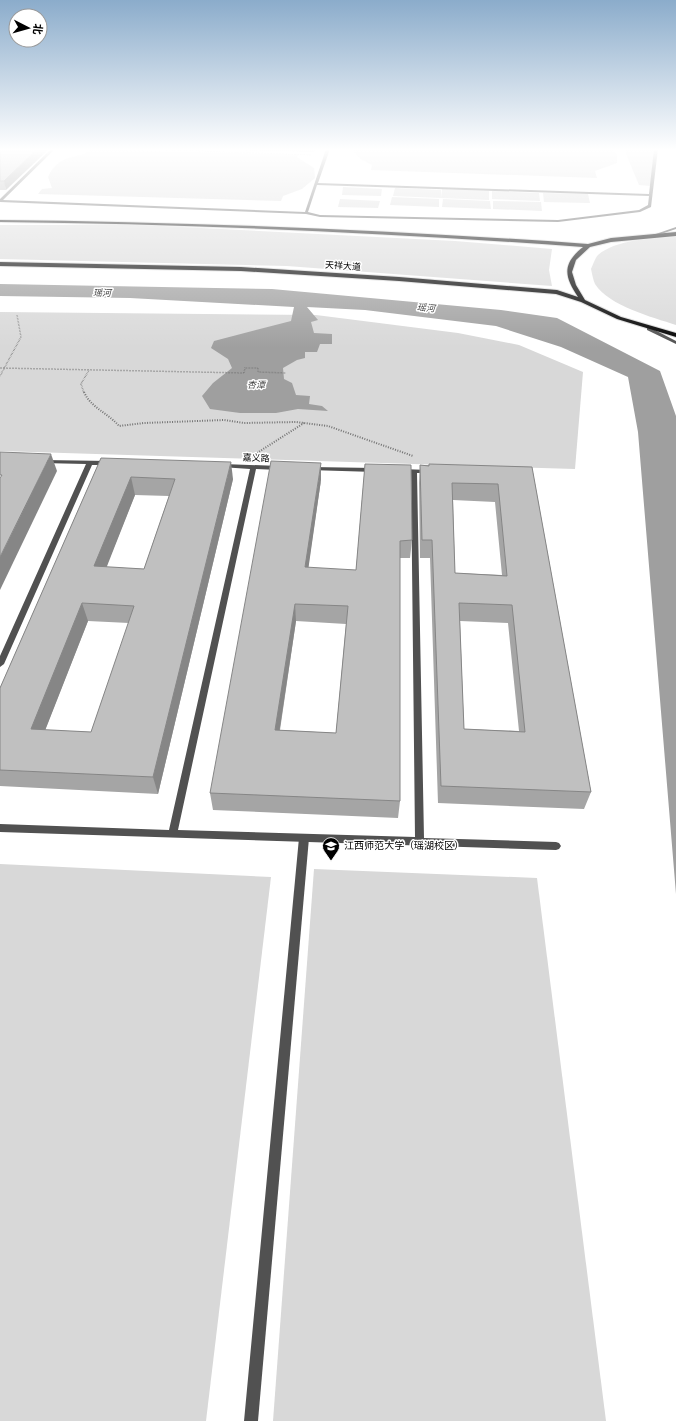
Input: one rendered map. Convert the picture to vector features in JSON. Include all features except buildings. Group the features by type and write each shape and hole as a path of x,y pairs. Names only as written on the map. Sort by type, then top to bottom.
{"main road":[{"path":"0,221 136,222 343,230 588,246 611,240 676,234"},
{"path":"583,301 571,282 568,270 575,256 588,246"},
{"name":"天祥大道","path":"0,264 241,269 399,279 557,292 583,301 619,318 676,335"}],"street":[{"path":"318,215 558,221 605,215"},
{"path":"655,235 676,228"},
{"path":"649,328 676,343"},
{"path":"38,461 113,464"},
{"path":"0,664 90,463"},
{"name":"嘉义路","path":"214,466 283,468"},
{"path":"173,834 253,467"},
{"path":"306,469 383,471"},
{"path":"391,471 436,472"},
{"path":"414,472 420,842"},
{"path":"0,828 556,846"},
{"path":"251,1421 304,838"}],"path":[{"path":"0,376 21,337 20,325 16,317 17,315"},
{"path":"0,368 244,373 245,368 258,368 258,372 286,373"},
{"path":"89,370 81,384 83,392 91,406 112,416 119,426 144,423 224,420 244,423 304,423 328,426 414,457"},
{"path":"251,456 304,423"}],"shaded area":[{"path":"0,225 141,225 455,241 552,249 549,270 552,286 287,266 0,259"},
{"path":"676,237 676,325 620,305 610,299 595,284 591,269 597,256 605,250 635,240"},
{"path":"0,312 316,315 458,333 519,345 583,372 575,469 0,451"},
{"path":"0,864 271,877 206,1421 0,1421"},
{"path":"314,869 537,878 606,1421 273,1421"}],"water":[{"path":"0,284 272,289 501,310 557,318 660,371 676,416 676,894 638,432 628,377 561,347 496,326 365,310 307,307 318,320 311,322 314,333 332,334 332,344 320,344 317,352 305,352 305,358 297,360 283,368 284,379 292,383 296,395 310,396 309,404 322,406 328,411 298,409 276,413 240,413 210,409 202,396 213,383 232,368 228,359 211,348 214,341 291,321 294,307 130,298 0,296"}],"place":[{"name":"江西师范大学（瑶湖校区）","path":"331,861"}],"water label":[{"name":"瑶河","path":"102,293"},
{"name":"瑶河","path":"426,308"},
{"name":"杏潭","path":"256,385"}]}
